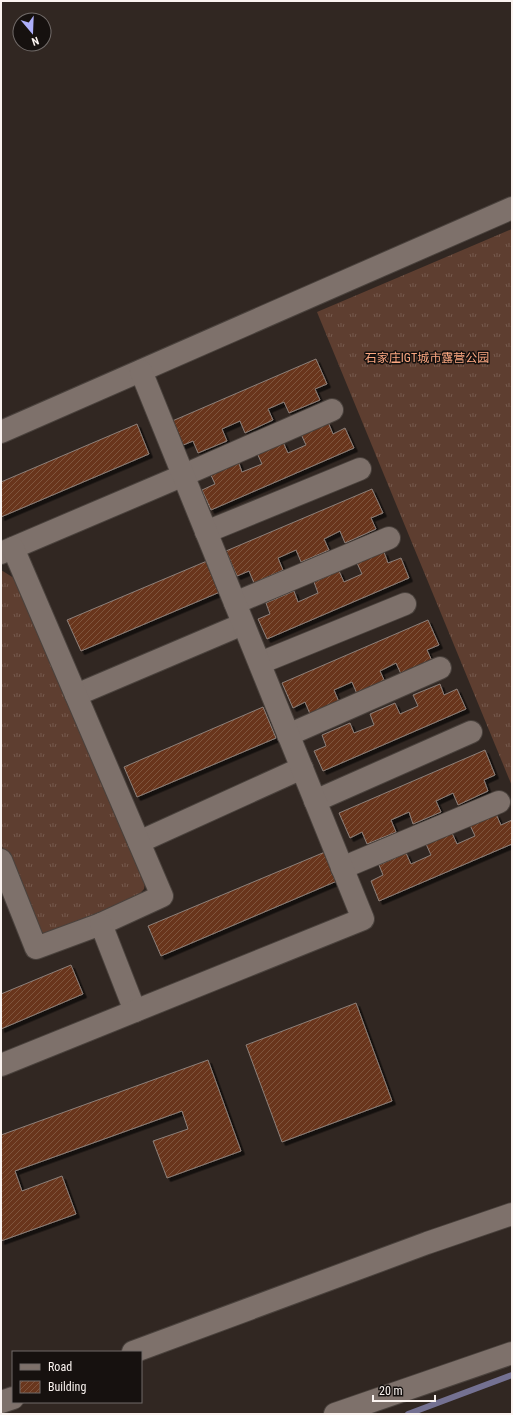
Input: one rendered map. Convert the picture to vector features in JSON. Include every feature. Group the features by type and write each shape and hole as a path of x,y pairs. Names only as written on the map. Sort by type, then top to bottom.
{"street":[{"path":"1,432 512,208"},
{"path":"1,1065 363,919 184,475 140,371"},
{"path":"1,860 36,948 100,924 162,896 76,695 7,550 332,410"},
{"path":"206,532 360,468"},
{"path":"235,603 389,538"},
{"path":"260,663 405,604"},
{"path":"76,695 243,624"},
{"path":"288,735 440,668"},
{"path":"315,801 471,732"},
{"path":"139,842 302,768"},
{"path":"342,868 499,802"},
{"path":"100,924 135,1011"},
{"path":"136,1351 427,1243 512,1214"},
{"path":"335,1414 512,1353"},
{"path":"1,1402 12,1398"}],"green space":[{"name":"石家庄IGT城市露营公园","path":"512,229 512,786 317,312"},
{"path":"1,570 22,583 146,877 144,889 134,900 46,935 34,926 1,844"}],"building":[{"path":"316,359 327,384 315,389 320,400 289,413 284,402 268,409 273,420 245,433 240,421 222,429 227,441 198,453 193,441 181,446 170,422"},
{"path":"328,422 333,434 345,428 354,448 211,510 202,490 215,484 210,473 238,461 242,472 262,464 257,453 283,442 288,453 306,445 301,434"},
{"path":"137,424 149,454 1,517 1,482"},
{"path":"372,489 383,513 371,518 376,529 345,543 340,531 324,539 329,550 301,562 296,550 278,558 283,570 254,583 249,571 237,576 226,551"},
{"path":"384,552 388,563 401,558 409,578 267,639 258,619 270,614 266,603 294,591 298,602 318,593 314,582 339,571 344,582 362,574 357,563"},
{"path":"207,561 220,592 81,651 67,620"},
{"path":"428,620 439,645 427,650 432,661 401,674 396,663 380,671 385,682 357,694 352,682 334,690 339,702 310,714 305,702 293,708 282,683"},
{"path":"440,684 444,695 457,689 466,709 323,771 314,751 326,746 322,735 350,723 354,733 374,725 370,714 395,703 400,714 418,706 413,695"},
{"path":"263,707 276,738 137,797 124,767"},
{"path":"485,750 495,775 484,780 488,791 458,805 453,793 436,801 441,812 413,824 409,812 391,820 396,832 367,844 362,832 350,838 339,813"},
{"path":"496,814 501,825 512,820 512,844 379,901 371,881 383,875 379,865 406,853 411,864 431,855 426,844 452,833 457,844 475,836 470,825"},
{"path":"325,852 337,881 161,956 148,926"},
{"path":"71,965 83,994 1,1029 1,994"},
{"path":"356,1003 392,1101 282,1142 246,1045"},
{"path":"208,1060 241,1151 167,1178 153,1141 188,1129 182,1111 15,1171 22,1191 62,1176 76,1214 1,1241 1,1135"}],"waterway":[{"path":"408,1414 512,1375"}]}
